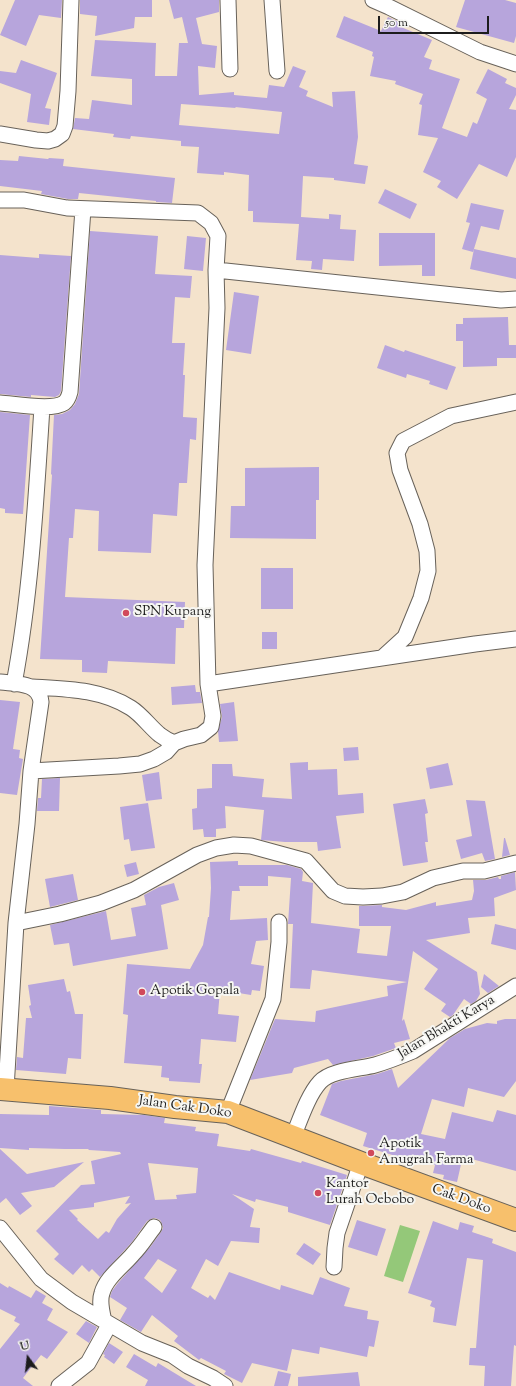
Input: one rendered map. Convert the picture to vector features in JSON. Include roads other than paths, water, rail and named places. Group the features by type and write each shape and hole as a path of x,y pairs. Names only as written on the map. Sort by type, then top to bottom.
{"main road":[{"name":"Jalan Cak Doko","path":"3,1089 110,1098 175,1107 228,1112 360,1163"},
{"name":"Cak Doko","path":"360,1163 516,1220"}],"street":[{"path":"0,134 48,141 55,139 62,134 65,126 68,92 71,0"},
{"path":"228,0 230,69"},
{"path":"272,0 277,71"},
{"path":"373,0 389,6 480,52 516,64"},
{"path":"0,200 24,200 67,208 198,214 211,223 218,236 216,270 217,308 205,565 208,684 214,716 211,727 201,735 174,743 166,752 154,759 140,764 31,771"},
{"path":"0,403 42,407 63,404 68,399 70,392 83,209"},
{"path":"216,270 501,300 516,298"},
{"path":"382,658 405,637 421,598 428,571 427,550 420,524 400,470 397,453 403,441 451,416 516,402"},
{"path":"42,407 32,551 19,656 7,683 32,687 83,690 118,702 132,708 161,735 174,743"},
{"path":"208,684 516,639"},
{"path":"3,1089 16,923 27,824 31,771 41,702 40,695 32,687"},
{"path":"16,923 60,914 101,903 134,890 197,855 216,848 234,845 252,846 306,862 333,892 345,896 382,896 403,892 434,878 463,871 484,871 516,863"},
{"path":"228,1112 273,999 280,922"},
{"name":"Jalan Bhakti Karya","path":"293,1137 311,1095 321,1081 330,1075 376,1065 413,1051 516,986"},
{"path":"334,1267 334,1248 337,1233 360,1163"},
{"path":"59,1386 88,1363 106,1323 101,1302 101,1295 104,1288 109,1280 134,1253 154,1227"},
{"path":"0,1228 42,1279 72,1302 142,1343 172,1355 188,1366 213,1378 225,1386"}],"place":[{"name":"SPN Kupang","path":"126,613"},
{"name":"Apotik Gopala","path":"142,992"},
{"name":"Apotik Anugrah Farma","path":"371,1153"},
{"name":"Kantor Lurah Oebobo","path":"318,1193"}]}
